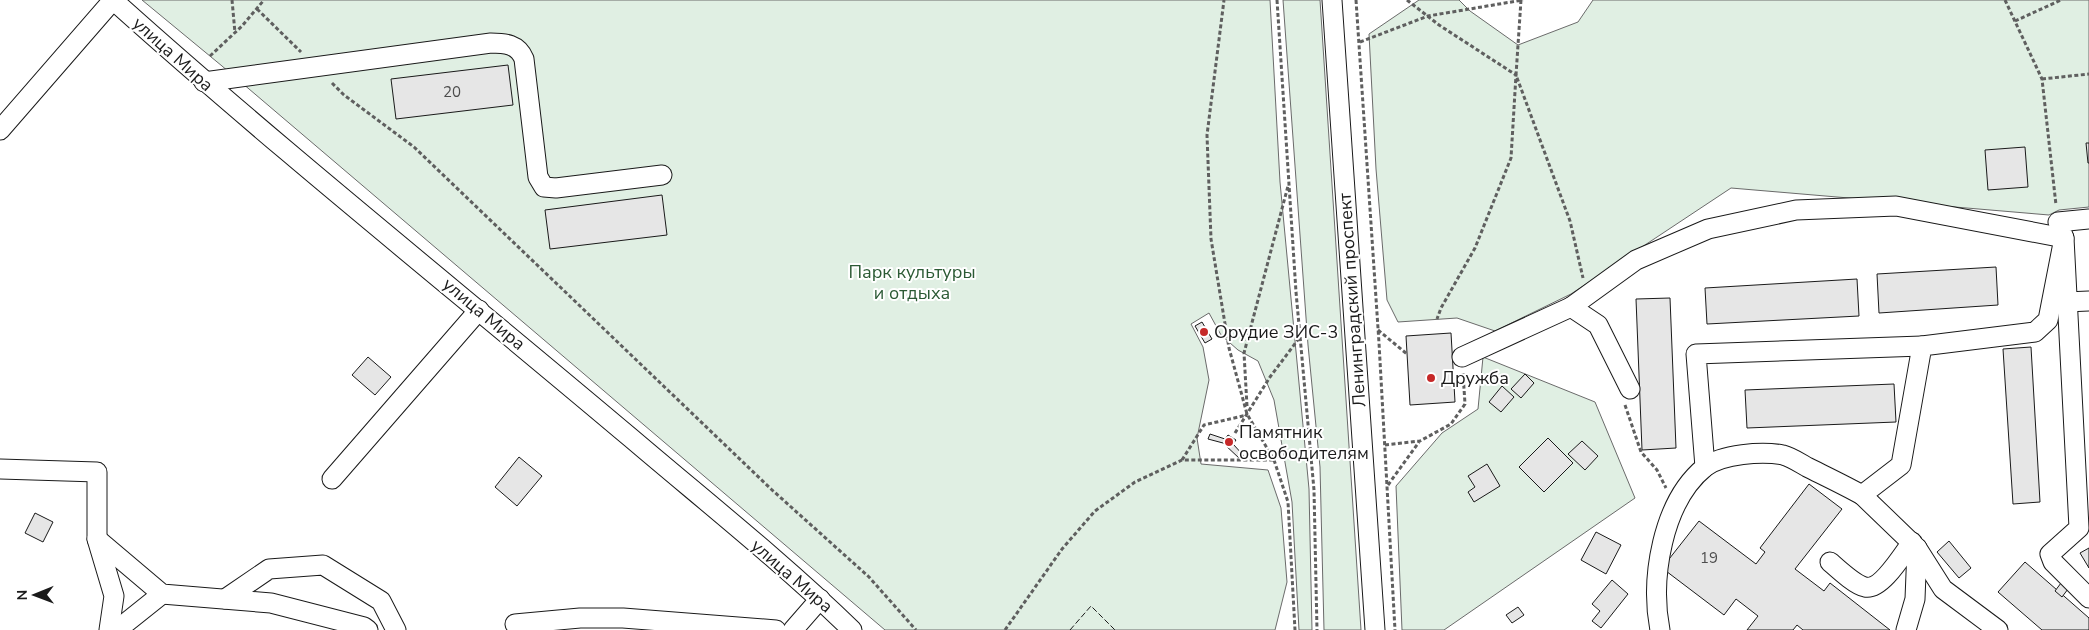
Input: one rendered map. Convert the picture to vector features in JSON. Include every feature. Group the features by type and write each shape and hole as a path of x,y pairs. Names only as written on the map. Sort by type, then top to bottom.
{"street":[{"name":"улица Мира","path":"113,0 204,82 479,310 820,599 852,630"},
{"path":"0,130 113,0"},
{"name":"Ленинградский проспект","path":"1332,0 1375,630"},
{"path":"204,82 490,43 510,45 521,53 524,59 538,177 544,186 556,188 662,175"},
{"path":"1462,357 1571,308 1636,260 1708,229 1796,210 1896,206 2061,230 2089,219"},
{"path":"2061,230 2066,302 2080,406 2079,528 2050,554 2053,562 2089,598"},
{"path":"1705,468 1696,354 1922,346 2035,332 2048,320 2061,230"},
{"path":"2066,302 2089,300"},
{"path":"1571,308 1598,325 1626,393"},
{"path":"332,478 479,310"},
{"path":"1862,495 1901,465 1922,346"},
{"path":"1660,630 1656,588 1658,564 1663,539 1675,507 1691,483 1705,468 1720,459 1753,454 1784,455 1862,495 1914,545 1943,589 1998,630"},
{"path":"0,469 97,472 97,538 114,596 108,630"},
{"path":"97,538 162,594 271,603 364,627 368,630"},
{"path":"1830,562 1859,585 1866,588 1874,587 1881,582 1914,545"},
{"path":"1906,630 1915,599 1914,545"},
{"path":"225,599 269,569 324,565 381,600 396,630"},
{"path":"117,630 162,594"},
{"path":"793,630 820,599"},
{"path":"515,624 580,618 623,618 776,630"}],"path":[{"path":"232,0 235,33"},
{"path":"210,56 235,33 264,0"},
{"path":"1224,0 1207,135 1211,239 1229,348 1247,414 1274,460 1288,502 1295,630"},
{"path":"1277,0 1300,336 1314,490 1317,630"},
{"path":"1356,0 1378,330 1395,630"},
{"path":"1407,0 1516,75 1570,221 1587,296"},
{"path":"1360,42 1428,16 1522,0 1511,158 1475,248 1441,308 1437,319"},
{"path":"2005,0 2042,79 2061,230"},
{"path":"2015,21 2061,0"},
{"path":"256,9 344,95 414,147 771,489 869,577 916,630"},
{"path":"2042,79 2089,74"},
{"path":"1247,414 1244,353 1289,183"},
{"path":"1378,330 1407,354"},
{"path":"1235,433 1270,378 1300,336"},
{"path":"1385,445 1420,441 1451,424 1466,404 1462,357"},
{"path":"1626,393 1641,452 1657,470 1675,507"},
{"path":"1182,460 1204,425 1247,414"},
{"path":"1387,486 1420,441"},
{"path":"1005,630 1062,549 1095,511 1135,482 1182,460 1274,460"}],"green space":[{"name":"Парк культуры и отдыха","path":"142,0 1270,0 1280,182 1309,489 1312,630 1299,630 1292,502 1274,400 1258,361 1238,350 1221,335 1209,313 1191,324 1203,347 1209,380 1197,438 1201,464 1268,470 1281,508 1287,582 1275,630 885,630"},
{"path":"1283,0 1320,0 1361,630 1324,630 1320,467 1308,345"},
{"path":"1419,0 1459,0 1470,11 1518,45 1578,22 1593,0 2089,0 2089,207 2059,210 2049,215 1731,188 1571,294 1495,331 1457,318 1398,322 1387,300 1376,169 1369,34"},
{"path":"1483,357 1595,402 1635,498 1444,630 1402,630 1396,486 1442,433 1478,409"}],"building":[{"path":"508,65 513,105 396,119 391,79"},
{"path":"2086,143 2089,143 2089,163 2088,163"},
{"path":"2025,147 2028,187 1988,190 1985,150"},
{"path":"662,195 667,235 550,249 545,210"},
{"path":"1996,267 1998,305 1879,313 1877,274"},
{"path":"1857,279 1859,316 1707,324 1705,288"},
{"path":"1670,298 1676,448 1642,450 1636,299"},
{"path":"1202,322 1212,339 1205,343 1195,326"},
{"name":"Дружба","path":"1451,333 1455,402 1410,405 1406,336"},
{"path":"2031,347 2040,502 2013,504 2003,349"},
{"path":"368,357 391,377 375,395 352,375"},
{"path":"1525,374 1534,383 1521,398 1511,389"},
{"path":"1894,384 1896,422 1747,428 1745,390"},
{"path":"1502,386 1514,397 1501,412 1489,402"},
{"path":"1210,434 1225,439 1228,435 1236,440 1233,444 1244,456 1240,459 1223,443 1208,439"},
{"path":"1548,438 1573,463 1544,492 1519,467"},
{"path":"1582,441 1598,456 1585,470 1568,454"},
{"path":"519,457 542,476 517,506 495,487"},
{"path":"1487,464 1500,486 1474,502 1468,492 1475,487 1468,476"},
{"path":"1809,484 1842,509 1795,569 1824,591 1830,583 1890,630 1803,630 1797,625 1793,630 1747,630 1758,616 1736,599 1724,615 1662,568 1699,521 1756,564 1765,552 1760,548"},
{"path":"35,513 53,522 43,542 25,533"},
{"path":"1596,532 1621,545 1606,574 1581,560"},
{"path":"1949,541 1971,568 1959,578 1937,552"},
{"path":"2089,548 2089,568 2080,553"},
{"path":"2025,562 2089,618 2089,630 2042,630 1998,592"},
{"path":"1612,580 1628,594 1601,628 1592,621 1600,611 1592,604"},
{"path":"2061,583 2068,589 2062,597 2055,591"},
{"path":"1518,607 1524,615 1512,623 1506,615"}],"fence":[{"path":"1070,630 1091,606 1115,630"}],"place":[{"name":"Орудие ЗИС-3","path":"1204,332"},
{"name":"Дружба","path":"1431,378"},
{"name":"Памятник освободителям","path":"1229,442"}]}
